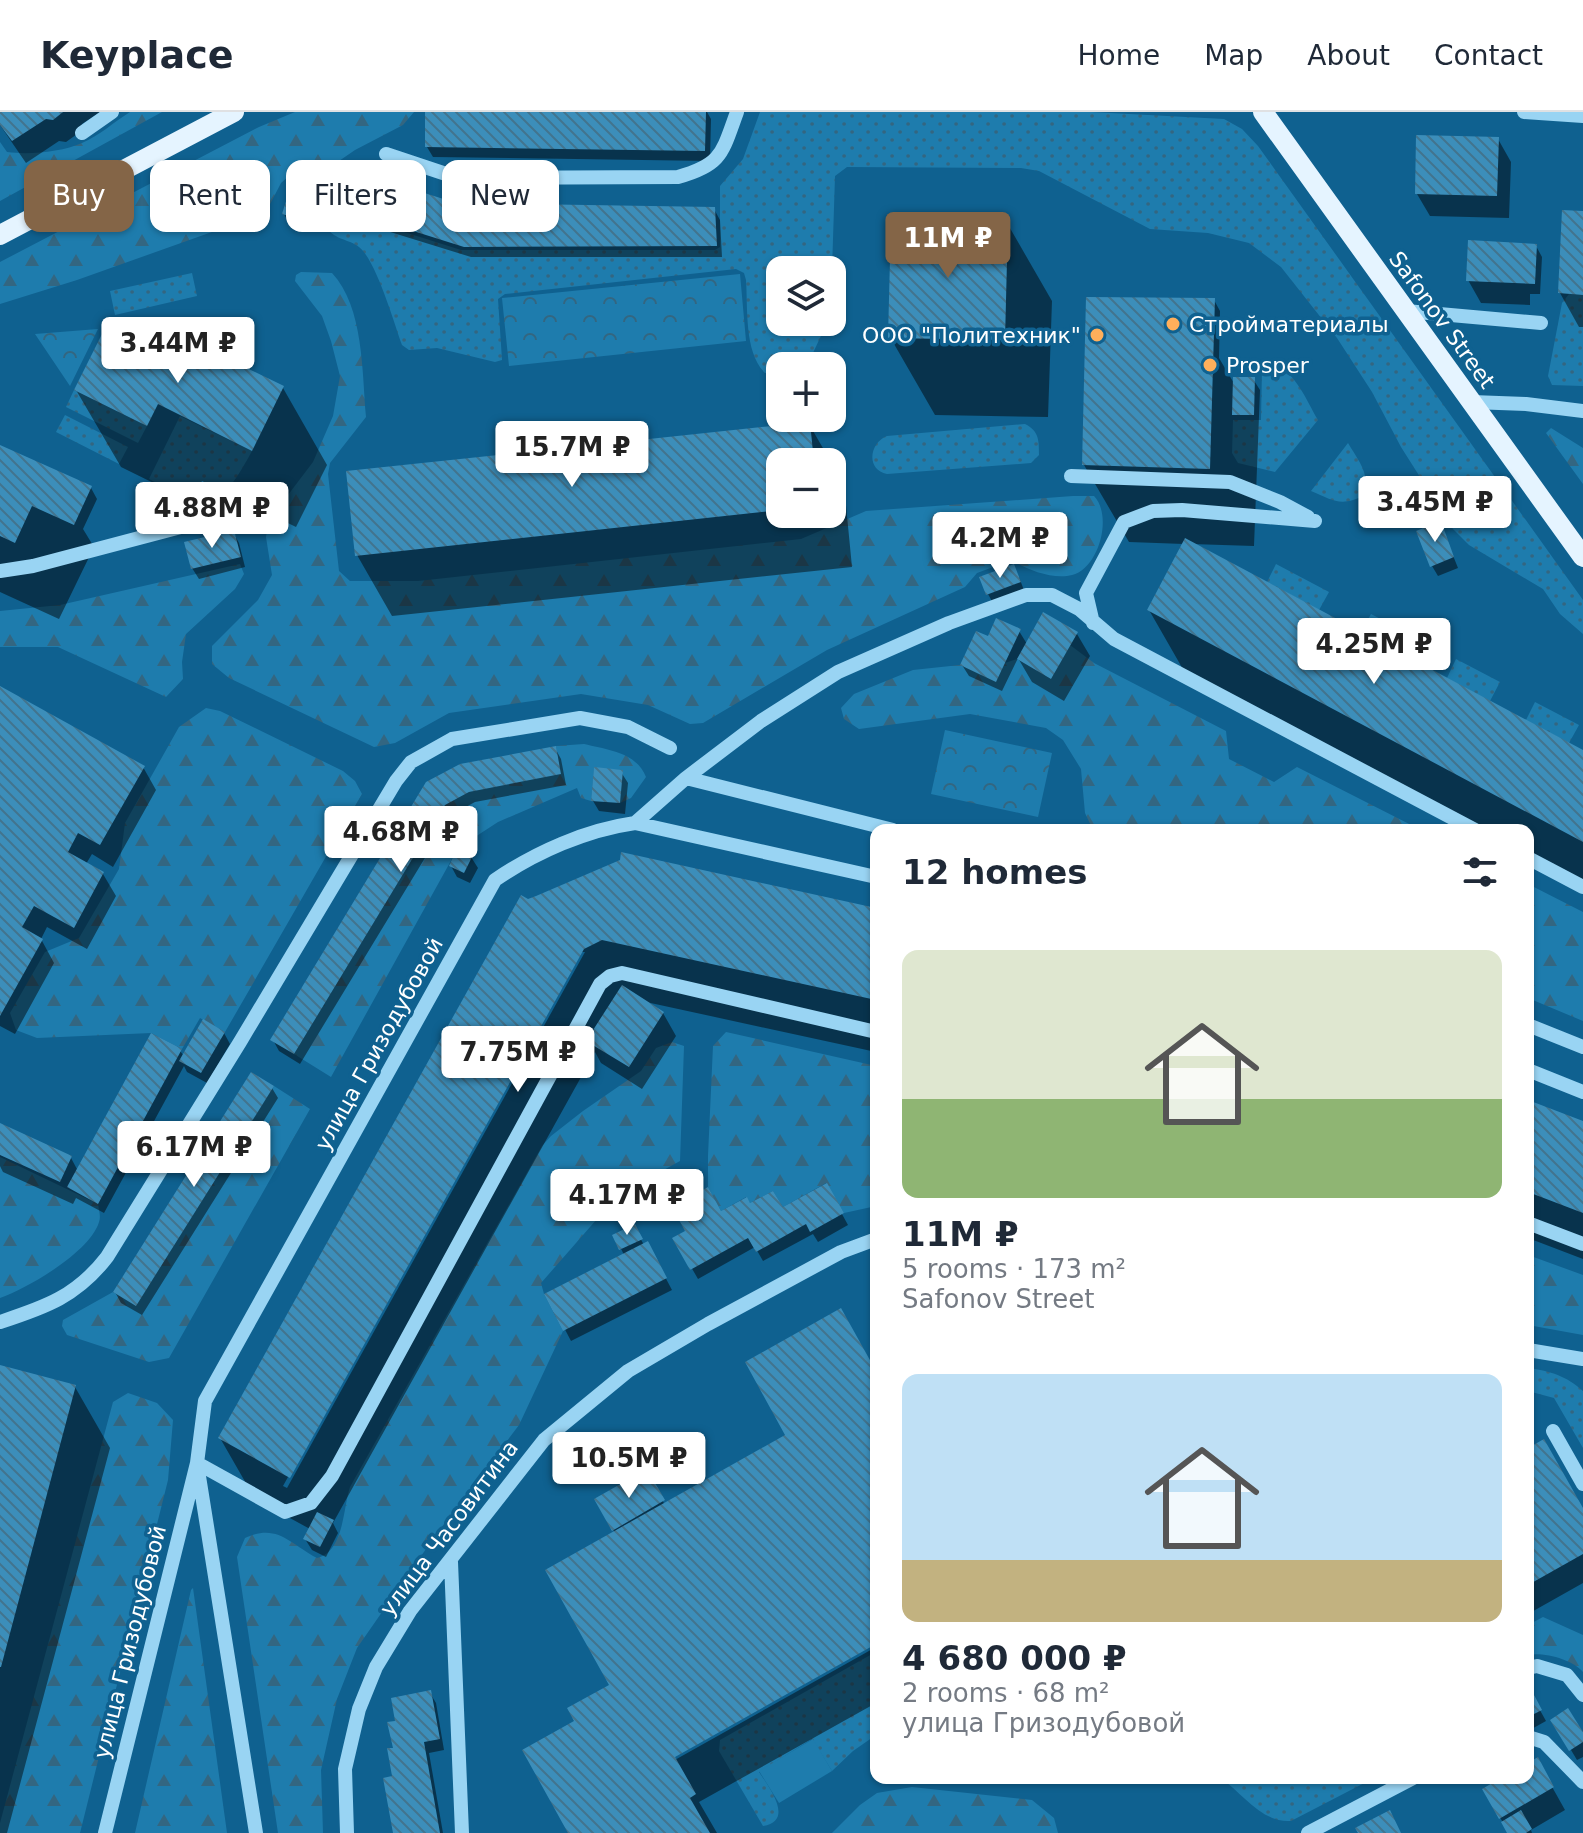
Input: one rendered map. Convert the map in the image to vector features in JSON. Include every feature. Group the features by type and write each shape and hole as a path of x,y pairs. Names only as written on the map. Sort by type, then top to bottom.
{"main road":[{"path":"0,235 234,112"},
{"name":"Safonov Street","path":"1263,112 1583,557"}],"street":[{"path":"82,133 112,112"},
{"path":"386,154 458,178 678,177 703,170 722,153 737,112"},
{"path":"1524,112 1583,116"},
{"path":"1406,311 1541,323"},
{"path":"1472,402 1583,411"},
{"path":"1071,476 1230,482 1280,502 1315,521 1182,510 1153,511 1124,522 1086,593 1093,623"},
{"path":"0,571 33,566 211,519"},
{"path":"635,823 686,778 761,721 838,672 949,623 1026,595 1052,595 1079,609 1093,623 1128,646 1464,824"},
{"path":"0,1322 58,1300 91,1278 107,1257 396,781 411,762 452,739 580,718 628,727 670,748"},
{"path":"686,778 870,824"},
{"name":"улица Гризодубовой","path":"105,1833 197,1463 205,1401 495,880 520,863 604,827 635,823 870,876"},
{"path":"1534,861 1583,887"},
{"path":"197,1463 285,1512 311,1503 332,1476 592,998 600,984 610,976 622,973 870,1031"},
{"path":"1534,1027 1583,1047"},
{"path":"1534,1072 1583,1092"},
{"path":"1534,1225 1583,1244"},
{"name":"улица Часовитина","path":"347,1833 345,1769 359,1709 376,1667 410,1611 544,1440 628,1371 841,1252 870,1241"},
{"path":"1534,1351 1580,1361"},
{"path":"1553,1431 1583,1484"},
{"path":"197,1463 256,1833"},
{"path":"451,1562 462,1833"},
{"path":"1534,1667 1567,1675 1583,1695"},
{"path":"1534,1739 1544,1742 1583,1782"},
{"path":"1308,1833 1402,1784"}],"green space":[{"path":"130,112 162,112 75,160 24,160 24,188 0,201 0,142 7,152 35,153 65,149 100,133"},
{"path":"295,112 414,112 403,125 340,160 286,160 286,179 270,204 270,160 196,160"},
{"path":"760,112 1091,112 1224,119 1242,129 1258,146 1583,600 1583,634 1560,614 1543,589 1469,545 1453,529 1337,338 1281,267 1249,243 1208,233 1150,229 1039,171 1021,168 847,167 835,176 832,256 766,256 766,336 821,336 813,352 766,352 766,373 753,354 748,330 746,280 744,273 736,269 505,294 498,299 502,360 495,362 437,348 409,350 402,345 372,265 359,247 331,232 404,232 461,250 715,250 720,247 720,186 743,159"},
{"path":"150,184 150,232 212,232 0,304 0,262 58,232 134,232 134,192"},
{"path":"301,272 332,273 350,304 360,341 366,417 330,463 328,474 339,571 350,581 418,581 801,539 827,528 846,528 846,520 866,511 1073,496 1094,496 1100,505 1103,528 1096,552 1090,563 1072,575 1041,573 1012,560 977,573 965,587 827,650 703,723 690,724 648,705 581,694 449,713 395,743 374,747 229,678 212,664 212,646 258,600 272,575 266,537 269,520 313,462 333,416 340,376 331,341 322,316 295,281 296,275"},
{"path":"192,273 197,296 115,315 110,291"},
{"path":"740,274 746,341 509,366 502,298"},
{"path":"1569,294 1583,295 1583,386 1552,385 1548,376 1562,303"},
{"path":"98,329 70,386 35,334"},
{"path":"1273,364 1294,380 1318,420 1275,472 1238,463 1232,453 1233,420 1261,420 1262,369"},
{"path":"74,390 147,426 138,443 66,407"},
{"path":"65,415 128,447 119,464 56,432"},
{"path":"180,416 252,451 230,486 210,500 185,496 149,479"},
{"path":"1025,424 1036,433 1038,440 1039,455 1031,463 887,474 880,472 873,462 876,444 887,436"},
{"path":"1551,428 1583,448 1583,484 1546,433"},
{"path":"1348,443 1365,475 1363,496 1342,502 1311,491"},
{"path":"240,564 244,574 235,589 186,634 183,679 166,697 58,647 0,647 0,611 60,605"},
{"path":"1276,564 1329,592 1319,610 1267,582"},
{"path":"1371,614 1415,637 1405,655 1361,632"},
{"path":"1070,645 1094,663 1226,731 1229,759 1274,782 1297,767 1409,824 1090,824 1085,813 1081,769 1063,740 1046,728 970,714 859,729 844,719 841,708 854,694 913,670 960,665 996,681 1005,663 1017,659 1051,679"},
{"path":"1456,659 1500,682 1490,701 1447,678"},
{"path":"1535,702 1579,725 1569,743 1526,720"},
{"path":"206,708 220,711 343,771 355,781 362,794 225,1032 200,1018 182,1049 151,1033 37,1038 16,1030 10,1013 45,952 79,938 119,869 125,823 179,727"},
{"path":"945,730 1052,753 1038,817 931,794"},
{"path":"584,744 612,750 635,762 646,777 631,798 620,803 622,770 594,768 591,801 581,798 577,788 498,822 458,848 331,1077 294,1054 445,805 469,792 561,774 556,746"},
{"path":"1534,887 1583,912 1583,1021 1534,1001"},
{"path":"726,1032 870,1065 870,1207 844,1213 826,1183 783,1207 773,1191 750,1203 746,1197 721,1211 708,1187 713,1046"},
{"path":"672,1042 684,1046 680,1161 618,1195 541,1283 563,1331 519,1425 435,1536 357,1648 337,1699 321,1770 323,1833 278,1833 237,1557 245,1538 256,1534 274,1534 317,1558 333,1547 341,1528 350,1487 542,1146 583,1111 641,1071 656,1048"},
{"path":"274,1086 310,1109 169,1358 149,1362 67,1335 62,1326 63,1320 113,1292 135,1305"},
{"path":"0,1157 98,1204 100,1218 93,1233 71,1257 26,1286 0,1298"},
{"path":"1534,1257 1583,1275 1583,1335 1534,1326"},
{"path":"1534,1369 1558,1375 1583,1391 1583,1448 1554,1398 1534,1393"},
{"path":"128,1393 157,1403 173,1420 168,1480 80,1833 0,1833 0,1823 113,1402"},
{"path":"193,1588 227,1833 135,1833 191,1590"},
{"path":"1543,1617 1583,1635 1583,1672 1558,1658 1534,1655 1534,1622"},
{"path":"870,1655 870,1739 832,1771 812,1739 759,1772 777,1803 777,1818 772,1823 763,1826 719,1751 720,1740"},
{"path":"813,1739 832,1771 779,1803 759,1771"},
{"path":"1228,1784 1362,1784 1291,1821 1271,1817"},
{"path":"912,1787 1032,1800 1054,1818 1058,1833 832,1833 877,1793"}],"building":[{"path":"0,112 63,112 12,141 0,125"},
{"path":"425,112 706,112 705,151 425,147"},
{"path":"1416,135 1499,137 1497,196 1415,194"},
{"path":"426,193 442,199 442,232 559,232 559,205 715,207 717,246 464,247 416,232 426,232"},
{"path":"1562,210 1583,211 1583,295 1558,293"},
{"path":"891,219 1008,221 1005,340 888,338"},
{"path":"1468,240 1537,244 1535,284 1466,281"},
{"path":"1086,297 1215,298 1210,469 1082,465"},
{"path":"110,318 194,359 201,346 284,386 252,451 158,404 147,426 74,390"},
{"path":"1233,377 1255,377 1254,415 1232,415"},
{"path":"766,427 766,432 811,432 813,448 766,448 766,512 355,556 346,471"},
{"path":"0,445 92,486 74,525 32,506 15,543 0,536"},
{"path":"1441,521 1454,557 1430,567 1416,531"},
{"path":"234,530 241,557 191,569 184,542"},
{"path":"1185,538 1583,750 1583,842 1147,610"},
{"path":"1014,564 1021,582 986,595 979,577"},
{"path":"1043,612 1078,632 1051,679 1017,659"},
{"path":"996,618 1021,629 996,682 960,665 976,631 988,636"},
{"path":"0,686 145,766 100,845 78,833 68,852 104,872 74,928 34,906 22,927 43,939 0,1016"},
{"path":"556,746 561,774 469,792 445,805 294,1054 270,1040 426,782 460,764"},
{"path":"594,767 623,770 620,803 591,801"},
{"path":"457,848 473,855 464,873 449,866"},
{"path":"621,852 870,907 870,999 602,940 584,949 290,1478 218,1438 521,895 528,899 620,860"},
{"path":"622,985 664,1012 629,1067 586,1041"},
{"path":"203,1019 225,1032 201,1073 179,1061"},
{"path":"151,1033 182,1049 98,1204 67,1187"},
{"path":"251,1072 274,1086 136,1306 113,1292"},
{"path":"1534,1102 1583,1121 1583,1213 1534,1194"},
{"path":"0,1123 72,1156 60,1182 0,1155"},
{"path":"827,1183 844,1213 810,1232 806,1224 756,1252 748,1238 690,1270 672,1238 685,1231 672,1207 708,1187 721,1211 747,1197 750,1203 773,1191 783,1207"},
{"path":"635,1224 643,1239 619,1250 612,1235"},
{"path":"648,1241 667,1278 563,1331 544,1294"},
{"path":"841,1308 870,1360 870,1647 675,1757 696,1794 690,1798 710,1833 568,1833 522,1750 574,1721 567,1708 609,1685 545,1570 785,1435 745,1362"},
{"path":"0,1365 76,1385 1,1667 0,1667"},
{"path":"1544,1439 1583,1508 1583,1554 1534,1582 1534,1445"},
{"path":"647,1469 665,1500 612,1531 594,1499"},
{"path":"317,1512 334,1520 320,1547 303,1539"},
{"path":"431,1690 440,1739 424,1742 440,1833 393,1833 383,1778 392,1776 387,1748 393,1748 387,1722 395,1721 391,1698"},
{"path":"1534,1695 1542,1710 1534,1714"},
{"path":"1568,1708 1583,1732 1583,1742 1569,1751 1550,1720"},
{"path":"1538,1757 1554,1787 1499,1819 1482,1789 1491,1784 1534,1784 1534,1759"},
{"path":"1390,1810 1401,1833 1358,1833 1355,1828"},
{"path":"1521,1810 1532,1829 1526,1833 1507,1833 1501,1822"}],"place":[{"name":"Стройматериалы","path":"1173,324"},
{"name":"ООО \"Политехник\"","path":"1097,335"},
{"name":"Prosper","path":"1210,365"}]}
